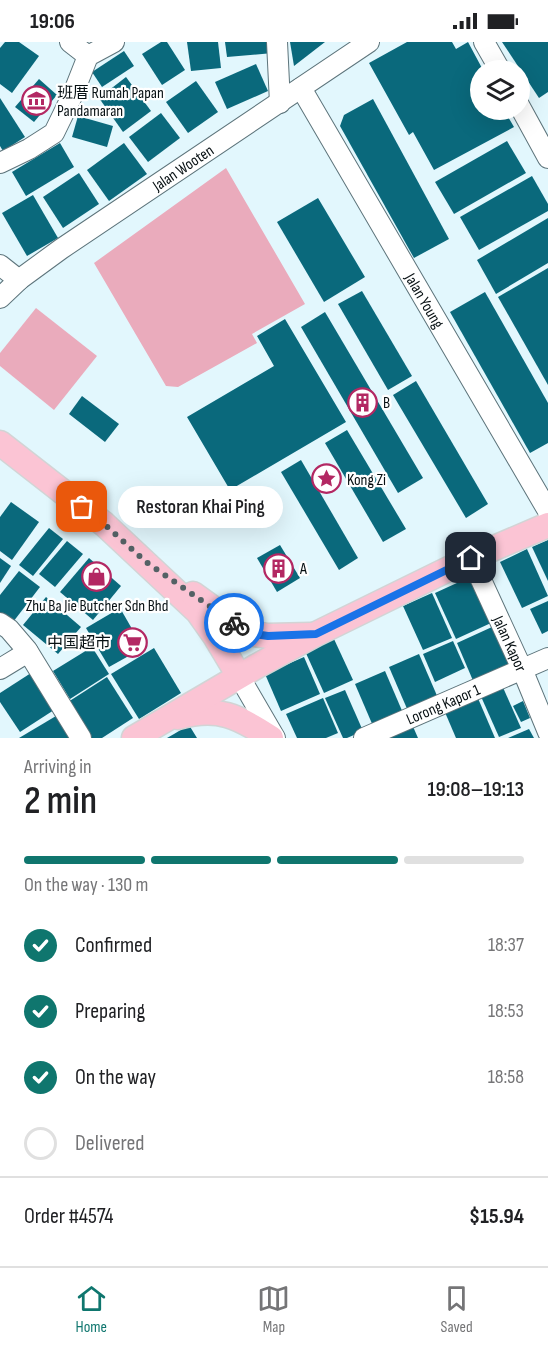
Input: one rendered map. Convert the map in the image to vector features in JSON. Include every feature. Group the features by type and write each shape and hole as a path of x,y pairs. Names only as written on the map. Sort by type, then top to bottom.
{"main road":[{"path":"0,443 104,524 198,612 239,676"},
{"path":"134,738 316,634 471,558 548,525"},
{"path":"146,562 240,628 254,634 268,636 316,634"},
{"path":"161,722 189,714 212,712 228,714 248,722 273,738"}],"street":[{"path":"70,42 88,56"},
{"path":"0,163 54,133 88,56 114,42"},
{"path":"277,42 280,103"},
{"name":"Jalan Wooten","path":"0,298 19,280 61,249 369,42"},
{"path":"483,42 494,60"},
{"name":"Jalan Young","path":"301,88 548,512"},
{"path":"540,124 548,158"},
{"path":"0,265 19,280"},
{"name":"Jalan Kapor","path":"471,558 548,732"},
{"path":"0,623 9,629 28,652 81,738"},
{"path":"0,669 28,652"},
{"name":"Lorong Kapor 1","path":"363,738 548,658"},
{"path":"239,676 273,738"}],"shaded area":[{"path":"226,168 305,304 252,334 257,343 178,387 166,386 94,263"},
{"path":"36,308 97,356 54,410 0,366 0,353"}],"building":[{"path":"5,42 19,42 39,56 12,93 0,84 0,48"},
{"path":"161,42 167,42 185,70 162,85 142,54"},
{"path":"187,42 218,42 221,68 191,71"},
{"path":"225,42 272,42 273,53 227,57"},
{"path":"290,42 325,42 294,66"},
{"path":"407,42 452,42 456,49 468,42 478,60 470,60 470,120 510,120 514,127 434,170 413,132 409,135 369,63"},
{"path":"502,42 548,42 548,92 539,98 530,84 530,60 514,60"},
{"path":"124,51 134,66 102,87 92,72"},
{"path":"256,64 268,91 227,109 215,82"},
{"path":"126,77 151,111 123,132 99,98"},
{"name":"班厝 Rumah Papan Pandamaran","path":"39,79 57,95 34,122 15,107"},
{"path":"196,81 218,112 188,133 166,102"},
{"path":"0,98 25,137 3,151 0,146"},
{"path":"373,99 449,239 414,258 340,126 344,115"},
{"path":"161,113 180,138 148,162 129,137"},
{"path":"78,116 113,126 107,147 72,137"},
{"path":"507,141 526,173 454,214 435,182"},
{"path":"60,143 74,167 26,196 12,172"},
{"path":"124,143 147,174 109,201 87,170"},
{"path":"79,173 99,204 63,228 43,197"},
{"path":"532,176 548,204 548,211 479,250 460,217"},
{"path":"33,195 58,238 27,256 2,213"},
{"path":"318,198 365,277 324,302 277,222"},
{"path":"548,218 548,263 496,294 477,260"},
{"path":"548,268 548,385 498,297"},
{"path":"362,291 412,376 388,390 338,304"},
{"path":"485,292 548,403 548,443 530,453 450,312"},
{"name":"B","path":"325,312 423,478 398,493 301,327"},
{"path":"285,319 346,422 230,490 187,417 274,366 257,336"},
{"path":"416,381 488,504 466,518 393,395"},
{"path":"82,396 119,424 105,442 69,414"},
{"path":"347,430 406,529 383,542 325,443"},
{"path":"301,460 358,558 339,570 281,472"},
{"path":"11,502 39,522 12,560 0,551 0,517"},
{"path":"49,528 63,539 33,576 19,565"},
{"path":"548,540 548,581 532,547"},
{"path":"67,541 83,554 55,587 39,574"},
{"name":"A","path":"280,545 300,578 277,592 257,558"},
{"path":"527,549 548,596 522,608 500,562"},
{"path":"0,558 11,566 0,583"},
{"path":"89,558 121,586 93,620 60,592"},
{"path":"19,571 40,587 10,626 0,619 0,595"},
{"path":"470,577 491,623 456,639 435,593"},
{"path":"432,593 452,638 423,650 403,606"},
{"path":"46,597 81,627 58,654 23,625"},
{"path":"548,601 548,631 542,634 530,609"},
{"path":"120,608 143,648 109,667 86,628"},
{"path":"492,627 510,667 474,683 457,643"},
{"path":"334,639 353,680 324,693 305,651"},
{"path":"453,641 465,668 435,682 423,654"},
{"path":"92,647 109,674 70,699 53,671"},
{"path":"154,648 181,693 139,719 111,674"},
{"path":"419,654 438,698 408,711 389,667"},
{"path":"304,657 320,694 281,711 265,674"},
{"path":"385,671 403,713 373,726 355,684"},
{"path":"31,673 54,710 20,732 0,702 0,693"},
{"path":"107,677 133,718 102,738 91,738 68,702"},
{"path":"501,683 521,728 499,737 479,692"},
{"path":"345,690 363,731 343,738 325,698"},
{"path":"477,696 495,738 456,738 444,710"},
{"path":"323,698 338,733 326,738 297,738 286,714"},
{"path":"523,701 530,718 521,722 513,706"},
{"path":"56,716 69,738 19,738"},
{"path":"411,722 418,738 380,738"},
{"path":"189,725 197,738 167,738 174,734"},
{"path":"529,729 534,738 508,738"}],"way so far":[{"path":"82,507 146,562 234,623"}],"place":[{"name":"班厝 Rumah Papan Pandamaran","path":"36,101"},
{"name":"B","path":"362,402"},
{"name":"Kong Zi","path":"326,479"},
{"name":"Restoran Khai Ping","path":"82,507"},
{"name":"A","path":"279,568"},
{"name":"Zhu Ba Jie Butcher Sdn Bhd","path":"97,577"},
{"name":"中国超市","path":"132,642"}],"route":[{"path":"234,623 254,634 268,636 316,634 471,558"}]}
